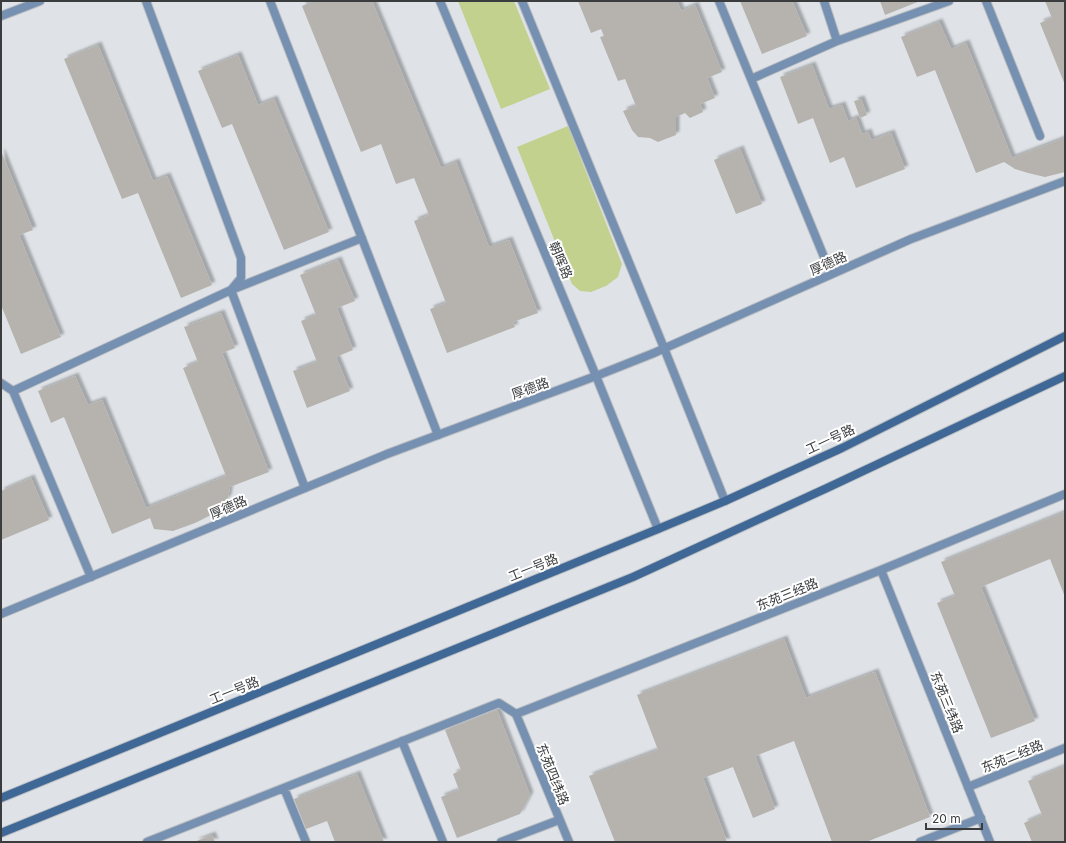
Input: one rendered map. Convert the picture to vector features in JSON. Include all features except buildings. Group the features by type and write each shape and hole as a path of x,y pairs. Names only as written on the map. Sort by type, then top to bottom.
{"main road":[{"name":"工一号路","path":"1,798 725,501 842,448 1065,336"},
{"path":"1,833 633,577 1065,376"}],"street":[{"path":"1,16 40,1"},
{"path":"146,1 241,258 241,278 231,290"},
{"path":"270,1 438,435"},
{"name":"朝晖路","path":"440,1 658,529"},
{"path":"522,1 725,501"},
{"path":"719,1 831,274"},
{"path":"824,1 837,41"},
{"path":"751,79 837,41 949,1"},
{"path":"986,1 1040,136"},
{"name":"厚德路","path":"1,614 387,454 596,376 664,348 911,239 1065,180"},
{"path":"13,391 231,290 362,238"},
{"path":"231,290 305,488"},
{"path":"1,382 13,391 91,577"},
{"name":"东苑三经路","path":"516,714 881,570 1065,494"},
{"name":"东苑三纬路","path":"881,570 990,842"},
{"path":"147,842 498,703 516,714"},
{"name":"东苑四纬路","path":"516,714 568,842"},
{"path":"402,740 443,842"},
{"name":"东苑二经路","path":"968,787 1065,748"},
{"path":"284,788 306,842"},
{"path":"920,842 981,818"},
{"path":"502,842 559,820"}],"green space":[{"path":"458,1 514,1 550,89 501,109"},
{"path":"568,126 622,264 618,277 606,286 591,292 580,291 572,284 517,147"}]}
